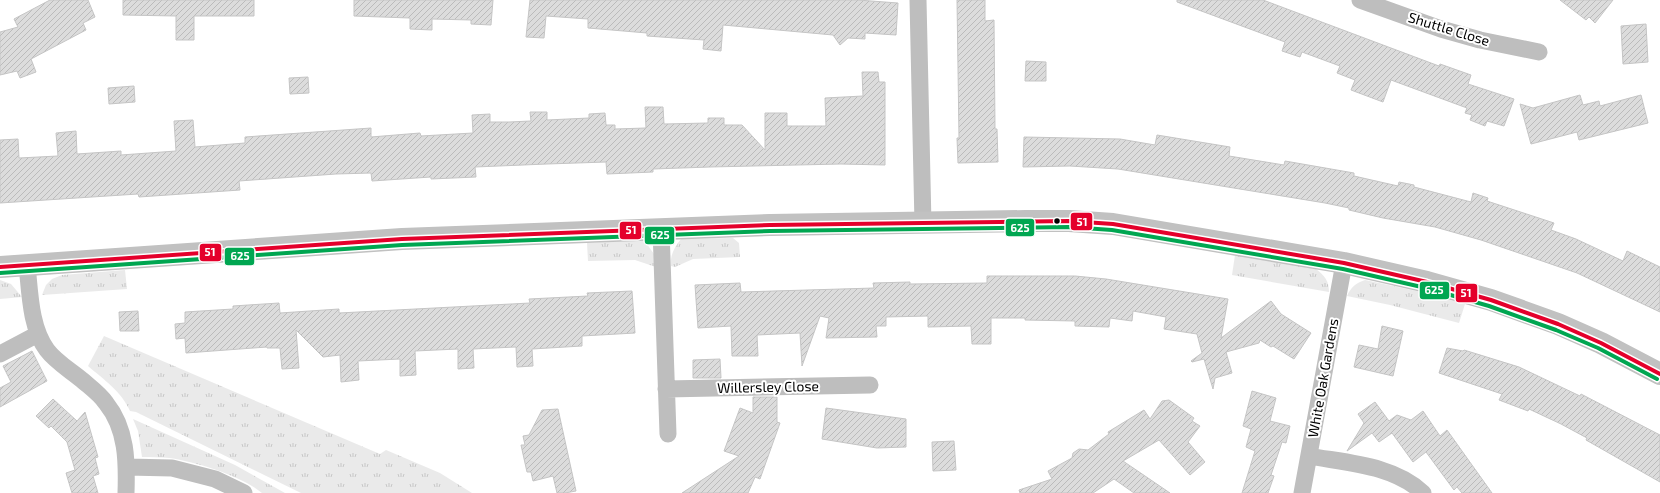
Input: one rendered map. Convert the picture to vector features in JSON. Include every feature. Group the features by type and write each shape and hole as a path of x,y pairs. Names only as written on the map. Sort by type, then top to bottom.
{"street":[{"path":"918,0 924,224"},
{"name":"Shuttle Close","path":"1360,0 1441,29 1480,40 1539,52"},
{"path":"0,267 402,239 770,226 1069,221 1113,224 1344,263 1427,282 1491,300 1558,324 1601,343 1660,374"},
{"path":"661,229 668,434"},
{"name":"White Oak Gardens","path":"1302,493 1344,263"},
{"path":"27,265 35,322 38,334 47,350 106,402 114,415 124,439 127,466 126,493"},
{"path":"0,354 38,334"},
{"name":"Willersley Close","path":"666,389 870,385"},
{"path":"1309,456 1386,470 1415,485 1423,493"},
{"path":"127,466 172,468 215,479 244,493"}],"green space":[{"path":"733,238 739,243 740,257 693,259 675,267 671,266 673,252 681,239"},
{"path":"644,240 654,254 656,267 635,260 588,261 587,243"},
{"path":"1235,255 1316,269 1326,279 1329,292 1232,275"},
{"path":"125,270 127,289 42,295 46,285 52,279 62,275"},
{"path":"0,280 11,284 22,297 0,299"},
{"path":"1365,280 1421,292 1465,304 1459,323 1390,305 1347,296 1354,286"},
{"path":"104,336 380,454 386,450 440,473 472,493 301,493 136,412 130,411 127,404 117,392 88,366"},
{"path":"133,419 235,465 285,493 262,493 243,481 193,463 170,458 142,457 138,431"}],"building":[{"path":"50,0 88,0 95,17 83,23 86,30 31,59 36,72 20,78 17,71 0,75 0,32 18,27 14,19"},
{"path":"123,0 254,0 254,16 194,16 194,40 176,40 176,16 123,15"},
{"path":"354,0 493,0 491,25 471,24 471,20 432,19 432,30 410,29 410,18 354,16"},
{"path":"530,0 858,0 898,3 896,35 865,33 865,39 848,38 840,45 833,35 723,25 721,51 703,49 704,40 647,36 647,33 588,28 588,19 546,16 544,38 526,37"},
{"path":"957,0 985,0 985,21 994,20 995,129 997,129 998,162 958,163"},
{"path":"1177,0 1263,0 1439,66 1440,64 1471,75 1468,84 1514,99 1504,126 1487,121 1485,126 1470,120 1472,115 1465,113 1467,108 1391,80 1383,102 1351,90 1355,80 1337,73 1340,66 1302,52 1300,57 1282,51 1285,42 1177,2"},
{"path":"1560,0 1613,0 1595,23 1589,17 1586,20"},
{"path":"1646,24 1648,62 1623,64 1621,26"},
{"path":"1026,61 1046,62 1046,81 1025,81"},
{"path":"862,72 878,72 879,82 885,82 885,165 841,164 710,167 653,169 653,172 607,174 606,162 475,167 476,177 431,179 431,177 372,181 371,173 336,174 239,181 240,190 139,197 138,194 0,203 0,140 18,139 19,158 58,156 56,133 76,131 77,154 121,151 121,155 176,151 174,121 193,120 195,147 245,143 245,137 371,128 371,137 420,133 421,136 473,133 472,115 490,114 490,122 531,121 530,112 547,112 547,120 589,118 589,114 605,113 606,125 615,125 615,129 646,128 645,107 663,107 664,124 708,123 708,118 724,118 724,125 742,125 765,150 765,113 787,113 787,126 826,126 825,98 863,96"},
{"path":"308,77 309,93 290,94 289,78"},
{"path":"134,86 135,102 109,104 108,88"},
{"path":"1580,95 1583,105 1599,101 1600,106 1641,95 1648,123 1579,140 1577,132 1531,144 1520,104 1533,108"},
{"path":"1157,135 1230,147 1229,156 1284,165 1285,161 1354,173 1354,176 1398,186 1399,182 1414,185 1414,187 1471,202 1473,193 1488,198 1487,201 1554,223 1551,230 1576,239 1623,261 1627,251 1660,267 1660,312 1577,273 1481,240 1435,227 1383,218 1325,203 1118,169 1070,166 1023,167 1024,137 1120,139 1155,145"},
{"path":"987,276 1075,276 1106,279 1228,299 1221,338 1271,301 1281,314 1311,333 1294,359 1260,340 1259,343 1226,352 1232,373 1215,378 1213,389 1204,359 1191,361 1202,353 1197,334 1164,329 1166,317 1133,311 1132,321 1110,318 1109,327 1075,326 1075,321 1025,320 1025,318 991,318 991,344 972,344 971,326 928,327 928,316 886,317 886,326 876,326 877,337 826,338 829,318 820,316 802,366 800,333 757,335 758,356 732,356 731,326 698,328 695,285 740,283 741,292 874,288 873,283 987,283"},
{"path":"632,291 635,333 582,336 582,346 532,349 533,366 517,367 516,347 473,349 474,368 458,369 458,349 415,351 416,375 400,376 400,359 358,361 359,380 341,382 340,355 323,357 296,330 299,368 282,369 280,348 267,347 186,353 185,338 176,339 175,324 185,323 185,312 233,309 233,306 279,303 280,313 339,309 339,313 530,303 529,299 588,296 587,293"},
{"path":"138,311 139,331 120,331 119,312"},
{"path":"1382,326 1403,331 1393,376 1354,367 1359,345 1378,349"},
{"path":"1447,348 1464,350 1519,367 1580,396 1581,394 1660,435 1660,482 1561,424 1529,409 1528,411 1499,400 1502,394 1439,373"},
{"path":"32,351 47,381 0,407 0,388 11,382 3,366"},
{"path":"720,359 721,378 693,378 693,360"},
{"path":"1252,391 1276,398 1270,421 1290,426 1286,443 1282,442 1271,475 1274,476 1268,493 1242,493 1255,451 1246,447 1251,429 1243,426"},
{"path":"753,397 777,397 777,422 780,423 760,479 755,477 748,493 682,493 739,456 724,451 740,408 753,413"},
{"path":"53,399 77,421 85,412 98,457 95,458 99,474 93,476 98,493 72,493 66,473 75,470 67,442 51,426 49,428 36,416"},
{"path":"1169,400 1194,418 1192,421 1200,426 1188,442 1205,462 1190,475 1159,440 1123,461 1170,493 1134,493 1114,479 1093,493 1020,493 1019,490 1052,479 1048,471 1072,458 1073,453 1079,449 1088,450 1109,434 1108,432 1144,410 1150,419 1162,401"},
{"path":"1375,402 1389,421 1397,415 1411,420 1423,411 1440,436 1447,430 1492,493 1462,493 1457,487 1454,490 1426,452 1413,462 1392,433 1379,442 1372,433 1347,451 1364,423 1358,414"},
{"path":"826,408 906,419 906,447 877,448 822,439"},
{"path":"558,409 576,491 565,493 557,493 553,476 533,481 531,472 527,472 521,445 525,445 523,436 529,435 542,410"},
{"path":"954,441 956,470 933,471 932,442"}],"transit line":[{"name":"51","path":"0,267 402,239 770,225 1069,221 1113,224 1344,263 1427,282 1491,300 1558,324 1601,343 1660,374"},
{"name":"625","path":"0,273 402,245 770,231 1069,227 1112,230 1343,269 1426,288 1489,306 1556,330 1598,348 1657,379"}]}
